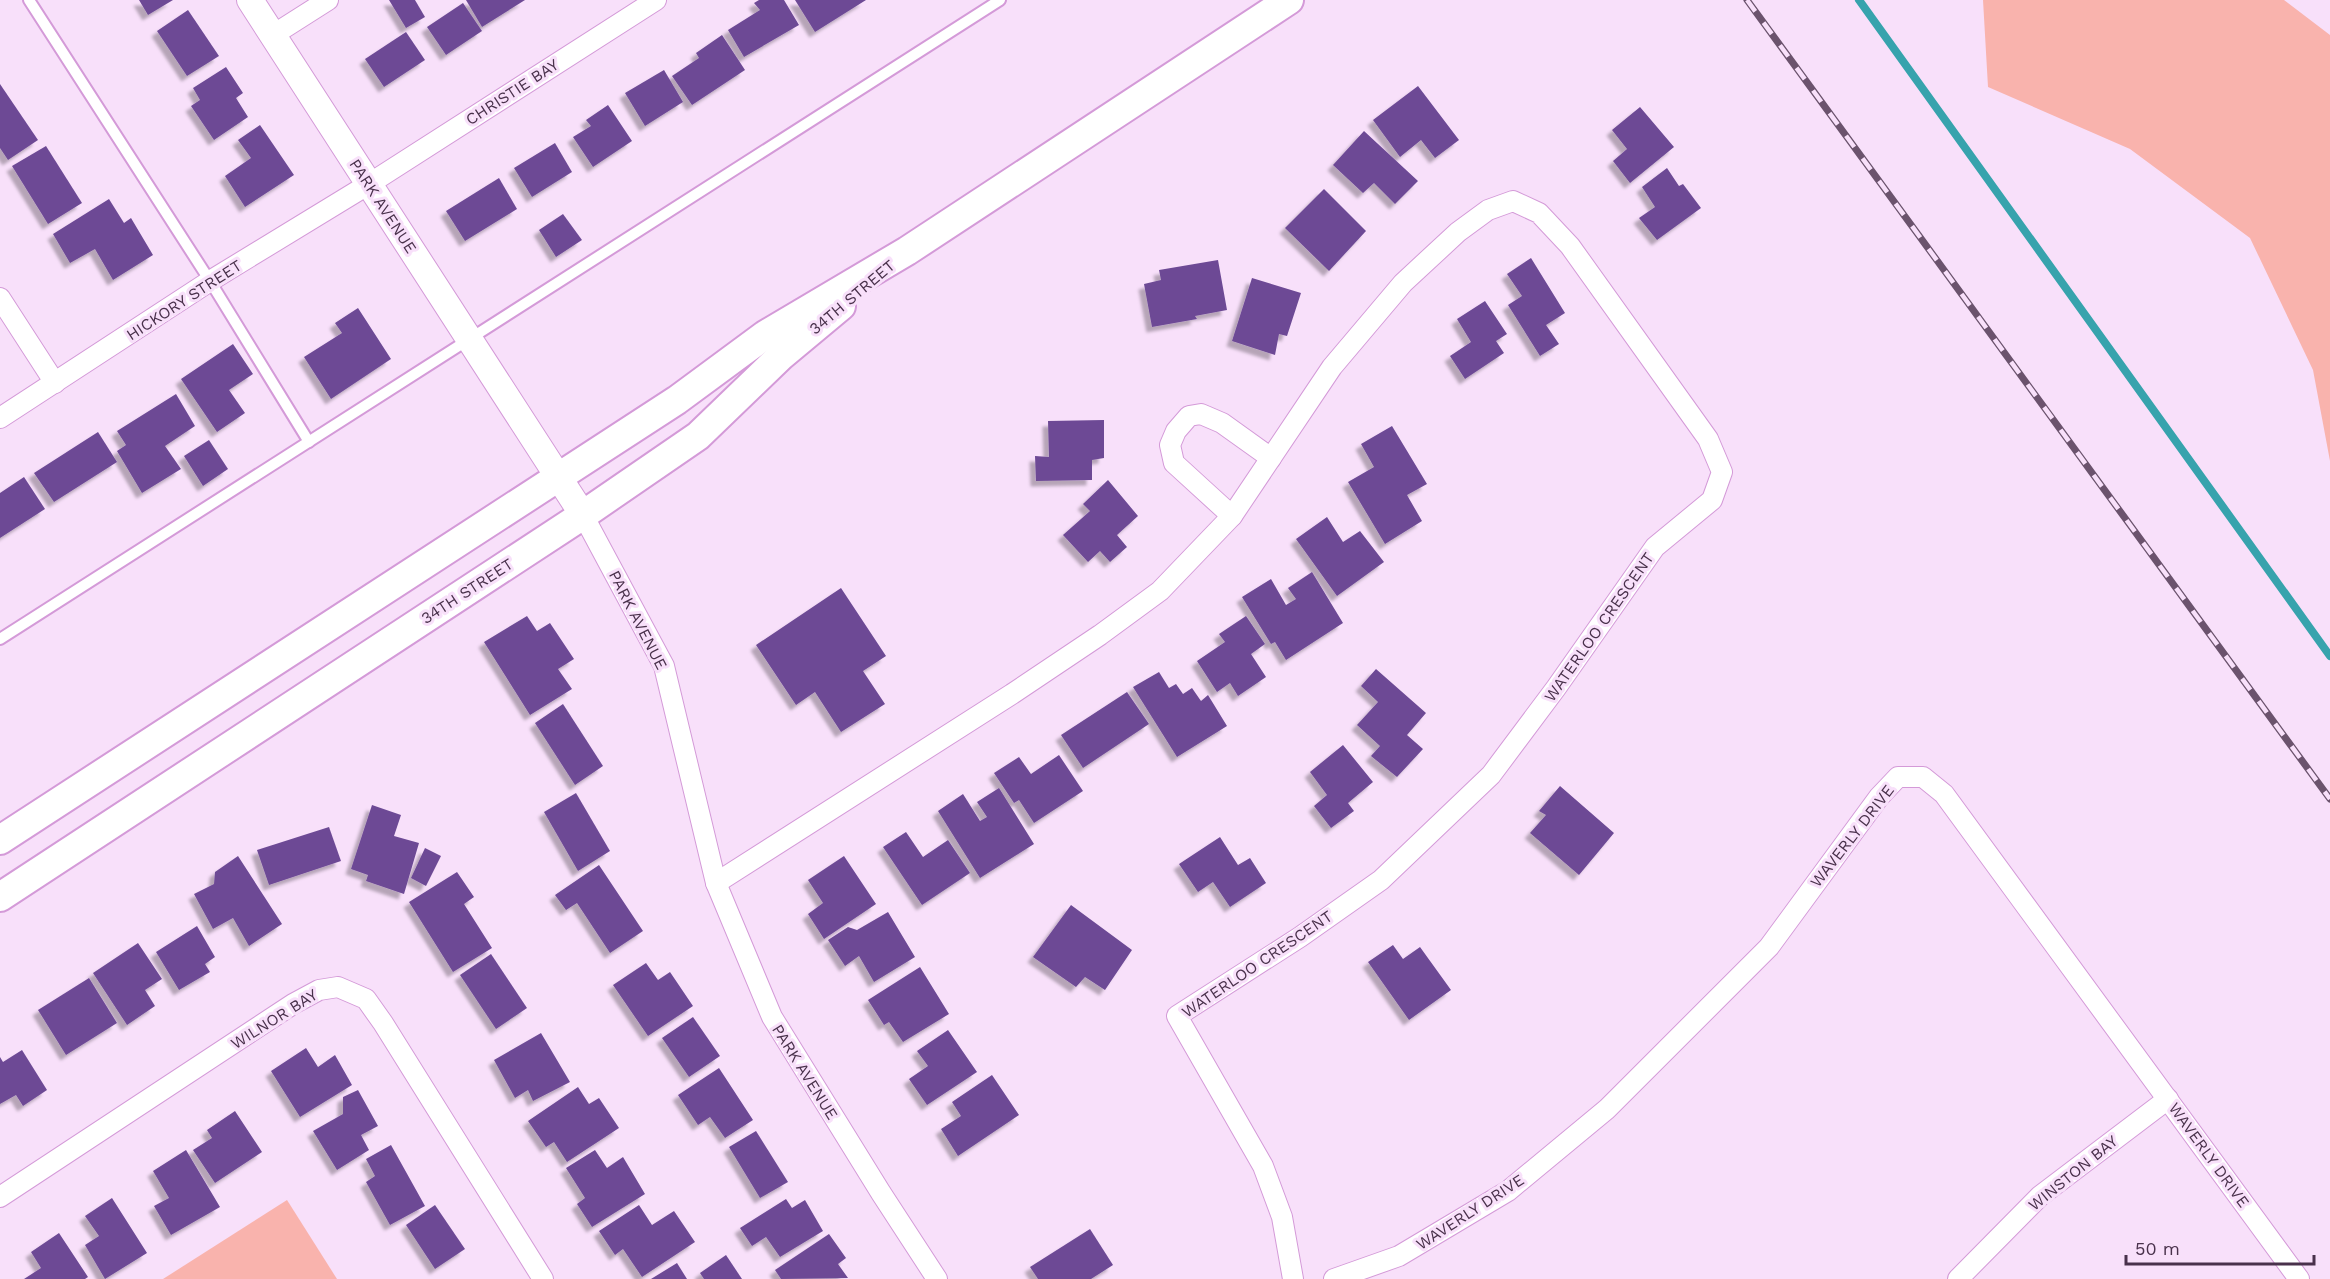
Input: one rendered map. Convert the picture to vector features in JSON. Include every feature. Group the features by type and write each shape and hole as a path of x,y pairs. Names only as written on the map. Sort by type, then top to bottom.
{"main road":[{"name":"34TH STREET","path":"0,840 677,400 765,335 907,250 1289,0"},
{"name":"34TH STREET","path":"0,897 583,515 698,436 781,356 907,250"}],"street":[{"name":"PARK AVENUE","path":"250,0 583,515 664,666 716,883 772,1017 937,1279"},
{"path":"273,36 328,0"},
{"name":"CHRISTIE BAY","path":"369,184 656,0"},
{"name":"HICKORY STREET","path":"0,418 210,281 369,184"},
{"name":"WATERLOO CRESCENT","path":"716,883 1012,694 1100,635 1160,591 1232,516 1332,367 1403,283 1458,232 1488,210 1513,201 1539,213 1570,246 1708,439 1722,472 1712,500 1655,547 1557,688 1491,776 1381,880 1300,937 1176,1016 1263,1166 1282,1217 1293,1279"},
{"path":"0,298 55,383"},
{"path":"1232,516 1174,463 1170,445 1176,431 1189,416 1200,414 1222,423 1272,458"},
{"name":"WAVERLY DRIVE","path":"1334,1279 1399,1256 1508,1191 1607,1109 1769,947 1872,805 1898,777 1923,777 1944,794 2299,1279"},
{"name":"WILNOR BAY","path":"0,1197 293,1004 319,990 338,987 366,999 384,1023 543,1279"},
{"name":"WINSTON BAY","path":"1958,1279 2040,1196 2168,1099"}],"lane":[{"path":"30,0 210,281 309,442"},
{"path":"0,639 1000,0"}],"shaded area":[{"path":"1983,0 2284,0 2330,35 2330,461 2313,370 2250,238 2130,149 1988,87"},
{"path":"287,1200 337,1279 163,1279"}],"building":[{"path":"139,0 173,0 148,15"},
{"path":"389,0 415,0 425,17 406,28"},
{"path":"466,0 525,0 482,27"},
{"path":"759,0 784,0 799,25 744,57 728,30 760,10 754,3"},
{"path":"795,0 866,0 815,32"},
{"path":"463,3 482,31 446,55 427,27"},
{"path":"188,10 219,56 187,76 157,31"},
{"path":"406,32 425,60 384,87 365,59"},
{"path":"722,35 745,70 692,105 672,76 699,58 696,53"},
{"path":"226,67 243,93 236,98 248,117 214,140 191,106 200,100 193,88"},
{"path":"664,70 683,102 645,126 625,93"},
{"path":"0,84 38,140 8,160 0,148"},
{"path":"1418,86 1459,140 1435,158 1421,140 1400,157 1373,120"},
{"path":"608,105 632,141 593,167 573,137 591,126 586,120"},
{"path":"1640,107 1674,147 1630,183 1613,161 1627,149 1612,130"},
{"path":"260,125 294,175 245,207 225,176 251,158 238,140"},
{"path":"1364,131 1418,181 1395,204 1374,183 1363,193 1333,165"},
{"path":"555,143 572,172 532,197 514,168"},
{"path":"46,146 82,203 48,224 12,166"},
{"path":"1667,168 1679,186 1683,184 1701,208 1657,240 1639,218 1655,207 1642,187"},
{"path":"499,178 517,209 465,241 446,211"},
{"path":"1324,189 1366,231 1329,271 1285,228"},
{"path":"109,199 124,223 131,218 153,255 113,280 95,249 70,263 53,234"},
{"path":"563,214 582,240 556,257 539,230"},
{"path":"1531,258 1565,313 1546,325 1559,344 1540,356 1508,305 1522,296 1507,274"},
{"path":"1218,260 1227,310 1195,316 1197,319 1152,327 1144,284 1161,280 1159,270"},
{"path":"1252,278 1301,293 1287,336 1279,334 1275,355 1232,341"},
{"path":"1485,301 1507,334 1496,341 1504,353 1465,379 1450,356 1471,342 1457,319"},
{"path":"358,308 391,359 331,399 304,357 342,333 335,323"},
{"path":"233,344 253,374 229,390 245,413 217,432 181,379"},
{"path":"176,394 195,426 165,446 181,469 142,493 117,451 126,445 117,431"},
{"path":"1104,420 1104,458 1092,460 1092,480 1036,481 1035,456 1049,457 1048,421"},
{"path":"1392,426 1427,484 1407,495 1422,521 1385,544 1348,482 1374,467 1361,444"},
{"path":"98,432 117,462 54,502 34,473"},
{"path":"209,440 228,469 203,486 184,456"},
{"path":"24,477 45,509 0,538 0,493"},
{"path":"1108,480 1138,516 1117,535 1127,547 1110,562 1100,551 1088,562 1063,535 1090,511 1083,504"},
{"path":"1327,517 1343,542 1360,531 1384,562 1337,596 1296,539"},
{"path":"1312,572 1343,623 1286,660 1275,642 1271,644 1242,597 1271,579 1286,605 1296,599 1288,588"},
{"path":"841,588 886,656 863,671 885,704 841,732 815,692 796,705 756,645"},
{"path":"527,616 537,631 550,623 574,659 558,669 572,689 530,715 484,642"},
{"path":"1246,616 1265,644 1251,654 1266,677 1238,696 1230,683 1217,692 1197,661 1225,642 1219,634"},
{"path":"1376,669 1426,713 1407,735 1423,749 1397,777 1371,756 1380,746 1357,725 1378,702 1361,686"},
{"path":"1159,672 1169,688 1176,684 1183,694 1192,688 1201,701 1208,695 1227,726 1177,757 1133,687"},
{"path":"1127,692 1149,724 1083,768 1061,735"},
{"path":"563,704 603,766 575,785 535,723"},
{"path":"1343,745 1373,782 1348,803 1354,811 1331,828 1314,806 1327,795 1310,772"},
{"path":"1059,755 1083,791 1034,823 1019,800 1014,803 994,773 1019,757 1031,774"},
{"path":"1560,786 1614,833 1579,875 1530,833 1546,815 1539,811"},
{"path":"999,788 1034,844 980,878 938,811 963,794 980,821 987,817 977,802"},
{"path":"576,793 610,851 578,871 544,812"},
{"path":"372,805 401,815 394,836 419,843 404,894 366,881 368,875 351,869"},
{"path":"329,827 341,861 269,885 257,850"},
{"path":"906,832 923,857 948,840 970,873 922,905 883,847"},
{"path":"1220,837 1238,865 1250,858 1266,883 1230,907 1213,882 1198,892 1179,864"},
{"path":"425,848 441,856 426,886 411,878"},
{"path":"238,856 282,924 249,946 233,918 213,929 194,894 214,884 215,872"},
{"path":"844,856 876,904 824,939 808,914 823,903 808,880"},
{"path":"599,865 643,931 610,953 577,903 566,910 555,895"},
{"path":"457,872 474,897 464,904 492,948 453,972 409,902"},
{"path":"1071,905 1132,950 1105,990 1085,977 1076,987 1033,957"},
{"path":"888,912 915,957 874,982 859,956 845,966 828,940 848,927 857,930"},
{"path":"197,926 215,957 205,964 210,972 179,990 156,952"},
{"path":"138,943 162,979 145,990 155,1006 127,1025 93,973"},
{"path":"1393,945 1403,959 1420,947 1451,990 1409,1020 1368,962"},
{"path":"491,954 527,1008 496,1029 460,975"},
{"path":"646,963 658,980 670,972 693,1006 648,1036 613,985"},
{"path":"920,967 949,1014 903,1042 889,1022 884,1025 868,1000"},
{"path":"89,978 117,1023 66,1055 38,1010"},
{"path":"693,1017 720,1056 689,1077 662,1038"},
{"path":"948,1030 977,1072 927,1105 909,1079 928,1066 917,1051"},
{"path":"541,1033 570,1082 533,1101 528,1090 515,1098 494,1060"},
{"path":"306,1048 318,1067 335,1055 352,1085 300,1117 271,1071"},
{"path":"22,1050 47,1090 23,1106 16,1095 0,1104 0,1057 3,1062"},
{"path":"719,1068 753,1120 725,1138 710,1117 698,1125 678,1095"},
{"path":"992,1075 1019,1115 958,1156 941,1129 961,1116 952,1102"},
{"path":"578,1087 589,1104 599,1098 619,1128 567,1162 554,1142 546,1147 528,1121"},
{"path":"358,1090 378,1126 361,1135 369,1150 337,1170 313,1131 343,1114 343,1097"},
{"path":"235,1111 262,1152 215,1183 193,1150 212,1138 207,1130"},
{"path":"756,1131 788,1182 760,1198 729,1147"},
{"path":"391,1145 425,1206 390,1225 366,1182 375,1176 366,1159"},
{"path":"186,1150 220,1207 171,1235 154,1206 169,1198 153,1171"},
{"path":"595,1150 607,1168 623,1157 645,1194 592,1227 577,1204 585,1198 566,1168"},
{"path":"112,1198 147,1253 105,1279 85,1245 99,1236 85,1216"},
{"path":"786,1199 792,1208 805,1200 823,1231 780,1257 766,1237 752,1246 740,1228"},
{"path":"435,1205 465,1249 435,1269 406,1225"},
{"path":"639,1205 652,1225 674,1211 695,1242 642,1277 623,1249 615,1255 599,1231"},
{"path":"1090,1229 1113,1265 1091,1279 1038,1279 1030,1267"},
{"path":"59,1233 88,1277 85,1279 24,1279 41,1268 31,1252"},
{"path":"829,1234 846,1258 838,1264 848,1278 781,1279 775,1270"},
{"path":"726,1255 742,1279 704,1279 700,1273"},
{"path":"677,1263 687,1279 651,1279"}],"waterway":[{"path":"1859,0 2330,656"}],"railway":[{"path":"1747,0 2330,799"}]}
